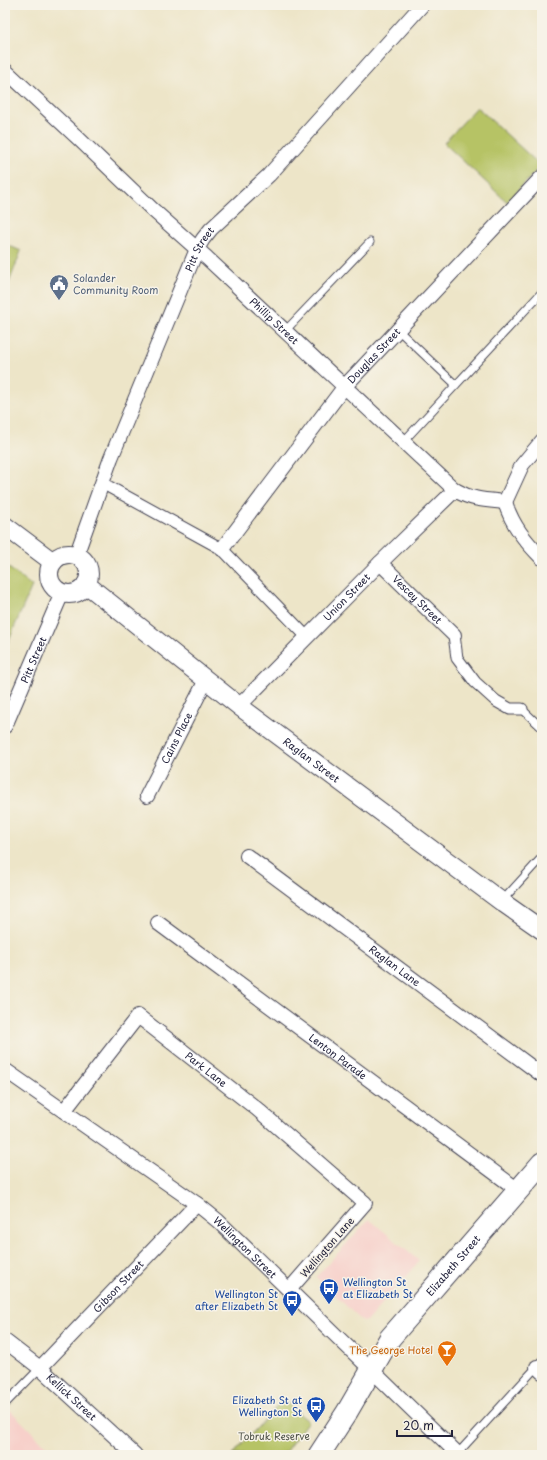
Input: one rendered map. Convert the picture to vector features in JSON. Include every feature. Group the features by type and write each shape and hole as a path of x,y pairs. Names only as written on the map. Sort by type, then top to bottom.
{"main road":[{"name":"Elizabeth Street","path":"319,1455 351,1405 390,1338 542,1163"}],"street":[{"name":"Pitt Street","path":"76,556 102,483 197,249 203,239 211,229 269,175 422,5"},
{"name":"Phillip Street","path":"5,70 153,210 345,386 455,490 467,497 505,502"},
{"name":"Douglas Street","path":"222,549 345,386 542,177"},
{"path":"542,441 522,465 505,502 509,516 518,531 542,558"},
{"path":"102,483 222,549 307,637"},
{"name":"Union Street","path":"239,706 380,563 455,490"},
{"path":"5,526 53,562"},
{"path":"64,555 76,556 86,565 88,571 86,584 78,592 73,594 62,593 56,590 50,580 50,568 53,562 64,555"},
{"name":"Vescey Street","path":"380,563 454,635"},
{"name":"Raglan Street","path":"86,584 239,706 502,902 542,930"},
{"name":"Pitt Street","path":"5,726 62,593"},
{"path":"454,635 457,658 475,682 496,701 510,709 522,709"},
{"name":"Cains Place","path":"147,796 206,680"},
{"name":"Raglan Lane","path":"247,856 542,1075"},
{"name":"Lenton Parade","path":"158,923 518,1190"},
{"name":"Park Lane","path":"64,1111 138,1016 257,1109 365,1203"},
{"name":"Wellington Street","path":"5,1070 197,1204 218,1221 459,1454"},
{"name":"Wellington Lane","path":"289,1290 365,1203"},
{"name":"Gibson Street","path":"40,1368 197,1204"},
{"name":"Kellick Street","path":"5,1341 40,1368 135,1455"}],"lane":[{"path":"285,331 370,242"},
{"path":"403,442 542,292"},
{"path":"398,330 456,385"},
{"path":"522,709 542,728"},
{"path":"502,902 542,857"},
{"path":"459,1454 540,1367"},
{"path":"5,1404 40,1368"}],"shaded area":[{"path":"369,1219 419,1261 367,1321 363,1322 316,1277"},
{"path":"5,1406 8,1408 55,1455 5,1455"}],"green space":[{"path":"477,107 541,166 507,202 444,143"},
{"path":"5,244 21,251 5,293"},
{"path":"5,565 32,586 5,649"},
{"name":"Tobruk Reserve","path":"283,1400 308,1421 283,1455 232,1455"}],"place":[{"name":"Solander Community Room","path":"59,301"},
{"name":"Wellington St at Elizabeth St","path":"329,1305"},
{"name":"Wellington St after Elizabeth St","path":"292,1317"},
{"name":"The George Hotel","path":"447,1367"},
{"name":"Elizabeth St at Wellington St","path":"316,1423"}]}
